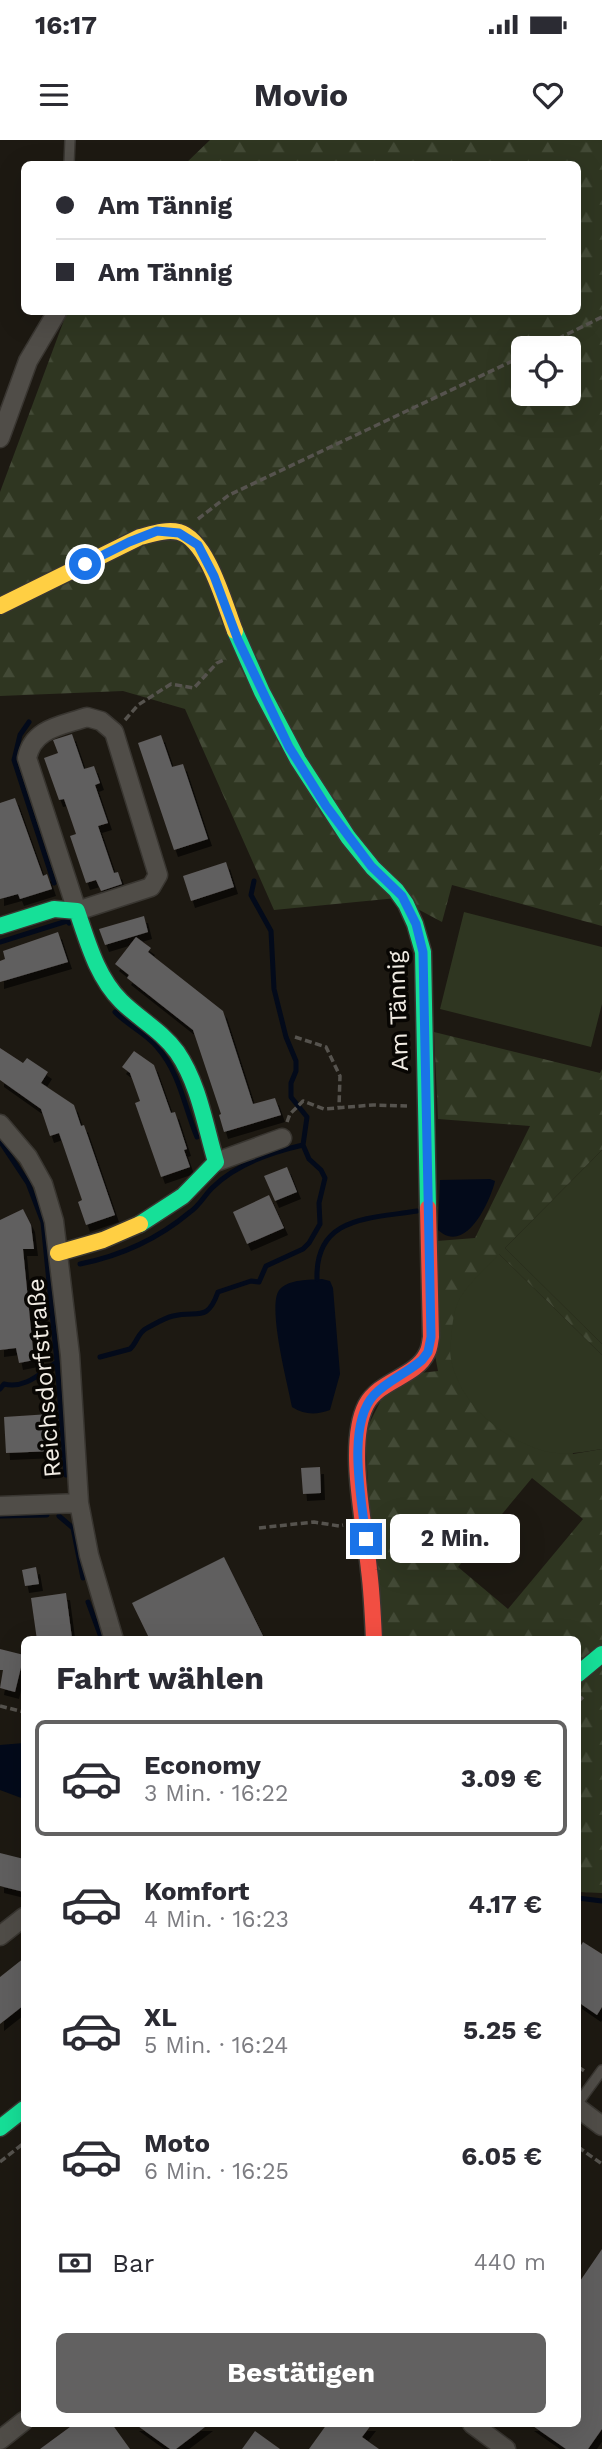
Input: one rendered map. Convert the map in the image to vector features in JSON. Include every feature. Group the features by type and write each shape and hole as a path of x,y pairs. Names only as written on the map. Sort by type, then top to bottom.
{"street":[{"path":"0,438 28,361 55,315"},
{"path":"0,606 129,542 157,531 179,533"},
{"name":"Am Tännig","path":"179,533 198,545 214,576 243,651 289,747 326,806 371,866 402,896 416,924 423,952 431,1337 428,1352 422,1360 376,1392 365,1408 359,1437 374,1636"},
{"path":"0,926 54,909 77,911 151,887 156,882 158,875 114,732 101,721 87,717 39,734 29,745 27,758 77,911 94,957 120,1000 166,1037 178,1054 187,1071 216,1162"},
{"name":"Reichsdorfstraße","path":"0,1124 28,1157 43,1184 54,1221 69,1355 79,1503 89,1555 113,1636"},
{"path":"58,1253 120,1234 162,1212 201,1182 216,1162 282,1138"},
{"path":"0,1506 79,1503"},
{"path":"581,1672 602,1654"},
{"path":"0,1936 21,1919"},
{"path":"581,2110 602,2126"},
{"path":"0,2128 21,2111"},
{"path":"0,2440 21,2423"},
{"path":"476,2427 506,2449"}],"lane":[{"path":"69,161 70,140"},
{"path":"581,2099 602,2070"}],"path":[{"path":"563,336 602,317"},
{"path":"179,533 229,495 511,362"},
{"path":"114,732 138,705 171,684 194,688 217,663 243,651"},
{"path":"295,1037 326,1047 340,1076 340,1107"},
{"path":"282,1138 290,1114 303,1101 324,1108 373,1105 426,1107"},
{"path":"259,1528 314,1522 339,1526 363,1515"},
{"path":"0,1706 21,1711"},
{"path":"0,2162 21,2145"},
{"path":"581,2149 602,2164"}],"green space":[{"path":"210,140 602,140 602,926 452,885 442,922 397,898 274,910 185,709 123,691 0,696 0,492 66,315 581,315 581,161 188,161"},
{"path":"464,912 602,947 602,1004 591,1047 440,1009"},
{"path":"434,1032 600,1073 602,1069 602,1150 505,1248 602,1344 602,1355 499,1254 573,1454 602,1449 602,1893 581,1892 581,1636 377,1636 365,1432 383,1396 420,1373 438,1371 434,1350 437,1241 475,1238 530,1126 438,1119","holes":["532,1478 583,1519 508,1609 458,1567"]},
{"path":"602,1150 602,1344 505,1248"},
{"path":"499,1254 602,1355 602,1449 558,1453 527,1445 511,1437 482,1414 460,1385 453,1369 450,1351 456,1309 468,1287"}],"water":[{"path":"440,1180 495,1181 493,1189 479,1218 472,1226 456,1236 447,1236 438,1230"},
{"path":"322,1279 330,1281 333,1288 340,1374 330,1410 320,1413 301,1412 292,1407 277,1327 276,1297 280,1289 289,1283"},
{"path":"21,1743 21,1798 0,1790 0,1745"}],"building":[{"path":"72,734 84,769 94,766 100,783 95,785 108,823 98,826 114,873 118,872 122,884 101,891 96,880 86,883 70,836 76,834 64,799 59,800 44,758 58,753 53,740"},
{"path":"161,735 172,767 183,764 208,839 174,850 138,743"},
{"path":"15,798 43,876 47,874 52,889 20,899 18,894 0,899 0,803"},
{"path":"226,862 234,887 191,901 183,876"},
{"path":"144,916 148,932 105,945 99,929"},
{"path":"58,932 68,962 0,982 0,961 5,959 3,951"},
{"path":"136,937 151,948 148,952 223,1011 253,1104 275,1098 281,1115 224,1132 219,1115 221,1114 193,1030 127,978 129,975 115,964"},
{"path":"0,1048 23,1063 27,1058 48,1072 41,1083 74,1105 81,1126 84,1125 115,1215 86,1225 78,1202 82,1200 59,1133 50,1136 41,1109 0,1080"},
{"path":"134,1051 154,1065 171,1113 175,1112 187,1149 184,1150 190,1167 161,1177 135,1103 140,1101 130,1073 122,1067"},
{"path":"287,1167 297,1192 275,1201 264,1176"},
{"path":"269,1195 284,1228 247,1244 233,1212"},
{"path":"23,1209 31,1225 34,1249 23,1249 34,1360 19,1363 16,1348 0,1350 0,1220"},
{"path":"50,1414 53,1451 6,1453 4,1417"},
{"path":"320,1467 321,1493 303,1494 301,1468"},
{"path":"224,1557 263,1636 148,1636 132,1603"},
{"path":"36,1567 39,1584 25,1586 22,1570"},
{"path":"66,1593 72,1636 36,1636 31,1598"},
{"path":"0,1649 21,1654 15,1692 0,1688 3,1670 0,1670"},
{"path":"0,1853 21,1858 21,1891 0,1886"},
{"path":"583,1942 602,1954 602,2007 597,2015 581,2004"},
{"path":"21,1960 21,2007 0,2024 0,1977"},
{"path":"602,2249 602,2429 588,2449 566,2449 534,2427 581,2427 581,2280"},
{"path":"70,2427 114,2427 130,2449 40,2449"},
{"path":"139,2427 205,2427 176,2449 170,2449"},
{"path":"325,2427 370,2427 362,2437 379,2449 309,2449"},
{"path":"255,2431 280,2449 242,2449"}],"waterway":[{"path":"29,722 20,735 14,760 54,883"},
{"path":"254,881 251,895 271,931 274,989 286,1037 296,1061 291,1097 307,1117 303,1145 309,1159 325,1178 319,1203 320,1224 309,1243 303,1249 266,1266 259,1282"},
{"path":"0,942 67,921 69,923"},
{"path":"115,1012 153,1042 165,1057 197,1137"},
{"path":"0,1141 28,1183 43,1222 66,1475"},
{"path":"80,1264 124,1251 152,1238 193,1210 221,1180 243,1166 279,1151 303,1145"},
{"path":"317,1279 319,1258 325,1243 335,1232 364,1219 417,1211"},
{"path":"100,1357 130,1349 144,1330 166,1318 206,1312 218,1292 251,1281 259,1282"},
{"path":"0,1389 4,1384 26,1382 57,1362"},
{"path":"0,1516 47,1515"},
{"path":"59,1516 73,1528 83,1578"},
{"path":"88,1602 101,1636"},
{"path":"581,1898 602,1901"}],"traffic: fast":[{"path":"235,631 262,692 298,760 348,837 406,904 415,924 423,952 428,1208"},
{"path":"0,926 54,909 77,911 94,959 113,992 157,1031 185,1064 201,1105 216,1162 183,1196 140,1224"},
{"path":"581,1672 602,1654"},
{"path":"0,2128 21,2111"}],"traffic: slow":[{"path":"0,606 140,537 174,531 189,538 207,560 235,631"},
{"path":"58,1253 103,1240 140,1224"}],"traffic: jam":[{"path":"374,1636 370,1579 358,1486 357,1441 360,1421 372,1397 415,1368 429,1349 428,1208"}],"route":[{"path":"85,564 157,531 179,533 198,545 214,576 238,640 289,747 326,806 371,866 402,896 416,924 423,952 431,1337 428,1352 422,1360 376,1392 365,1408 360,1422 360,1472 366,1539"}]}
